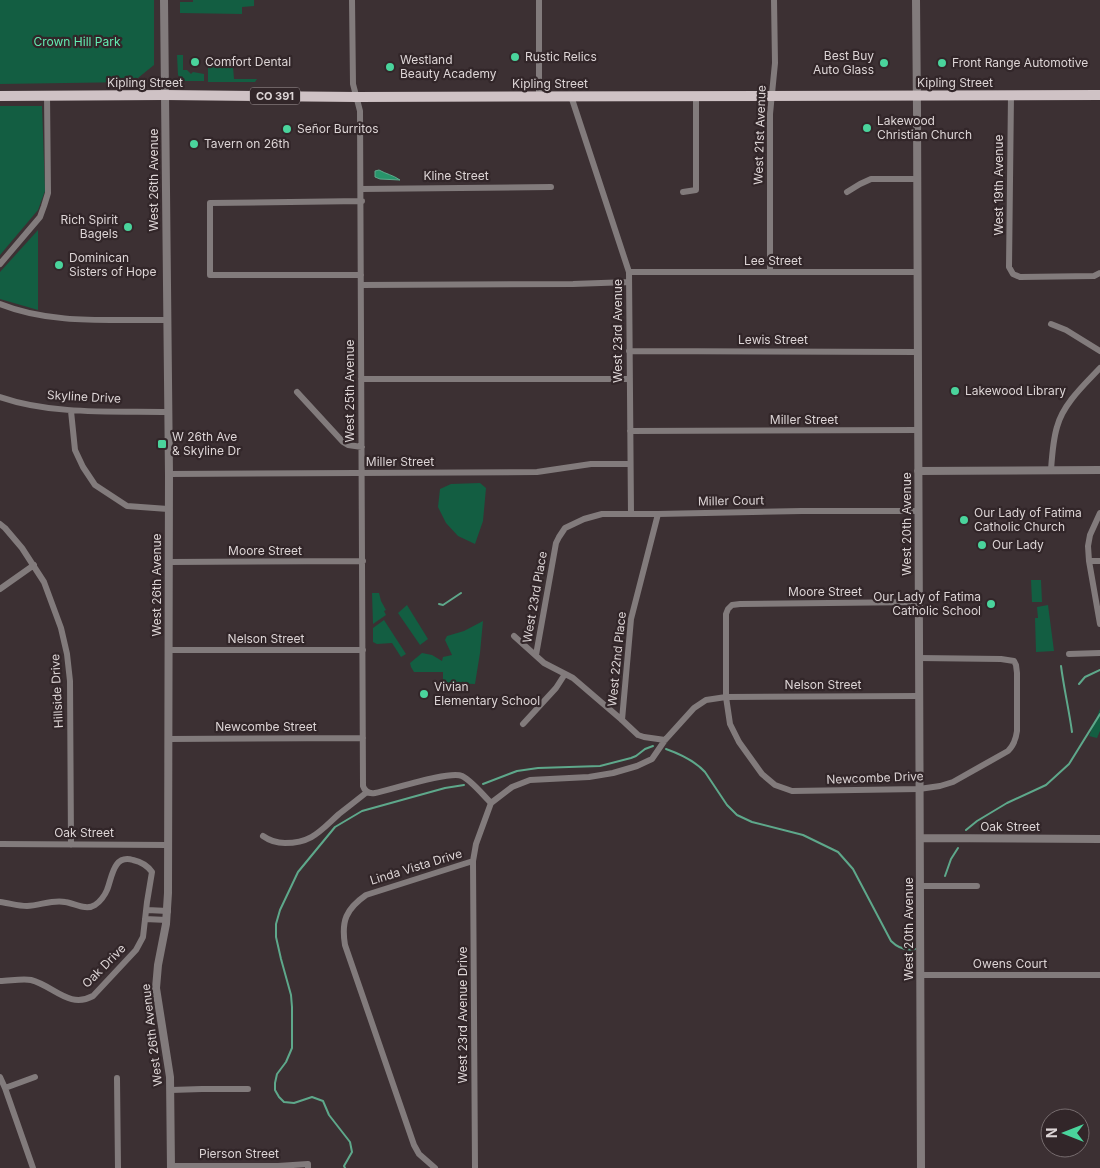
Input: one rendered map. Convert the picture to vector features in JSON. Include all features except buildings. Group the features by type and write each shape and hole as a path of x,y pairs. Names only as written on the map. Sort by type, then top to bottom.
{"main road":[{"name":"Kipling Street","path":"0,96 1100,95"}],"street":[{"name":"West 26th Avenue","path":"164,0 168,412 168,911 158,965 156,988 169,1064 171,1167"},
{"name":"West 25th Avenue","path":"352,0 353,84 360,111 362,201 363,738 364,789 367,792"},
{"path":"538,96 539,0"},
{"name":"West 21st Avenue","path":"770,272 770,114 775,62 774,0"},
{"name":"West 20th Avenue","path":"916,0 921,1168"},
{"name":"West 19th Avenue","path":"1011,95 1009,267 1013,274 1020,277 1094,276 1100,273"},
{"path":"0,264 40,217 48,194 47,96"},
{"name":"West 23rd Avenue","path":"571,96 628,272 630,514"},
{"path":"683,192 696,190 696,96"},
{"path":"848,192 871,179 917,179"},
{"name":"Kline Street","path":"361,188 551,187"},
{"path":"361,276 210,275 210,203 362,201"},
{"name":"Lee Street","path":"628,272 917,272"},
{"path":"361,285 629,282"},
{"path":"0,304 38,315 70,319 167,320"},
{"path":"1051,324 1066,330 1100,351"},
{"name":"Lewis Street","path":"629,350 918,352"},
{"path":"1051,470 1055,435 1059,420 1076,395 1100,368"},
{"path":"361,379 629,379"},
{"path":"297,392 343,442 348,445 362,447"},
{"name":"Skyline Drive","path":"0,397 27,404 71,411 168,412"},
{"path":"71,411 75,450 95,485 127,506 168,509"},
{"name":"Miller Street","path":"630,431 918,430"},
{"name":"Miller Street","path":"168,474 537,472 591,464 630,464"},
{"path":"918,471 1100,470"},
{"name":"Miller Court","path":"556,544 558,537 565,528 584,519 602,514 918,511"},
{"path":"1100,513 1090,535 1088,546 1088,561 1100,624"},
{"name":"West 22nd Place","path":"622,720 631,619 658,514"},
{"name":"Hillside Drive","path":"0,524 22,548 44,582 61,628 67,654 70,681 71,845"},
{"name":"West 23rd Place","path":"536,655 556,544"},
{"path":"1088,561 1100,561"},
{"name":"Moore Street","path":"168,562 362,562"},
{"path":"0,589 34,566"},
{"name":"Moore Street","path":"732,605 919,602"},
{"name":"Newcombe Drive","path":"732,605 726,614 726,697 730,724 738,742 762,774 775,785 792,791 919,789 940,786 953,782 1013,747 1017,731 1017,673 1014,661 1001,659 919,658"},
{"path":"514,636 544,663 573,678 638,735 665,740"},
{"name":"Nelson Street","path":"169,650 363,650"},
{"path":"1069,654 1100,654"},
{"path":"523,724 556,688 565,674"},
{"name":"Nelson Street","path":"726,697 919,696"},
{"path":"263,836 281,843 306,841 316,835 367,792 374,794 444,775 463,776 491,803 512,787 530,780 595,776 637,766 652,759 665,740 694,708 706,700 726,697"},
{"name":"Newcombe Street","path":"168,738 363,738"},
{"name":"Linda Vista Drive","path":"435,1168 419,1154 414,1145 345,945 343,929 348,913 358,900 366,895 473,861 476,844 491,803"},
{"name":"Oak Street","path":"920,838 1100,839"},
{"name":"Oak Street","path":"0,844 168,844"},
{"name":"Oak Drive","path":"0,902 27,906 63,901 85,907 94,906 104,896 111,874 124,859 142,862 152,872 143,938 136,950 93,996 85,1000 68,999 31,980 0,981"},
{"name":"West 23rd Avenue Drive","path":"473,861 475,1168"},
{"path":"920,886 977,886"},
{"path":"146,910 168,911"},
{"path":"146,919 167,920"},
{"name":"Owens Court","path":"920,975 1100,975"},
{"path":"0,1077 34,1168"},
{"path":"5,1088 35,1077"},
{"path":"118,1078 118,1168"},
{"path":"170,1090 202,1088 248,1089"},
{"name":"Pierson Street","path":"171,1167 308,1166"}],"green space":[{"name":"Crown Hill Park","path":"0,0 154,0 154,65 133,82 0,84"},
{"path":"193,0 254,0 254,6 242,7 242,14 180,13 180,2 193,2"},
{"path":"177,55 183,55 183,70 187,70 191,74 193,72 204,74 204,81 183,81 178,75"},
{"path":"225,63 230,63 231,67 233,67 234,79 257,79 255,82 208,82 208,64 215,68 224,68"},
{"path":"0,106 42,106 45,191 38,210 0,255"},
{"path":"38,230 38,310 0,299 0,272"},
{"path":"480,483 486,488 483,521 475,544 458,536 446,523 438,507 440,489 451,484"},
{"path":"1031,580 1041,580 1042,602 1032,602"},
{"path":"372,593 379,593 386,610 384,611 386,615 373,624"},
{"path":"407,605 428,639 420,645 398,613"},
{"path":"1048,605 1054,651 1036,652 1035,618 1038,618 1037,607"},
{"path":"384,620 406,654 401,657 392,643 377,644 373,642 373,628"},
{"path":"483,621 475,684 443,683 443,672 414,672 410,663 422,653 432,655 442,661 443,657 452,655 445,640 447,636 464,631"},
{"path":"1100,709 1100,731 1097,738 1089,736"}],"shaded area":[{"path":"379,170 400,180 375,177 375,171"}],"waterway":[{"path":"439,604 443,605 461,593"},
{"path":"1061,666 1072,732"},
{"path":"1079,684 1085,677 1100,670"},
{"path":"966,830 1007,803 1046,785 1069,764 1100,714"},
{"path":"483,784 517,771 538,768 600,766 631,758 653,746"},
{"path":"666,749 697,764 705,772 727,805 737,815 752,822 803,835 838,852 853,869 891,941 902,948 908,950 915,949"},
{"path":"345,1168 344,1166 352,1152 350,1142 329,1115 323,1101 312,1097 294,1103 284,1102 275,1090 277,1074 286,1062 292,1048 291,995 276,937 276,924 280,910 298,872 335,827 362,811 445,788 464,785"},
{"path":"945,876 951,859 958,848"}],"place":[{"name":"Rustic Relics","path":"515,57"},
{"name":"Comfort Dental","path":"195,62"},
{"name":"Best Buy Auto Glass","path":"884,63"},
{"name":"Front Range Automotive","path":"942,63"},
{"name":"Westland Beauty Academy","path":"390,67"},
{"name":"Lakewood Christian Church","path":"867,128"},
{"name":"Señor Burritos","path":"287,129"},
{"name":"Tavern on 26th","path":"194,144"},
{"name":"Rich Spirit Bagels","path":"128,227"},
{"name":"Dominican Sisters of Hope","path":"59,265"},
{"name":"Lakewood Library","path":"955,391"},
{"name":"W 26th Ave & Skyline Dr","path":"162,444"},
{"name":"Our Lady of Fatima Catholic Church","path":"964,520"},
{"name":"Our Lady","path":"982,545"},
{"name":"Our Lady of Fatima Catholic School","path":"991,604"},
{"name":"Vivian Elementary School","path":"424,694"}]}
